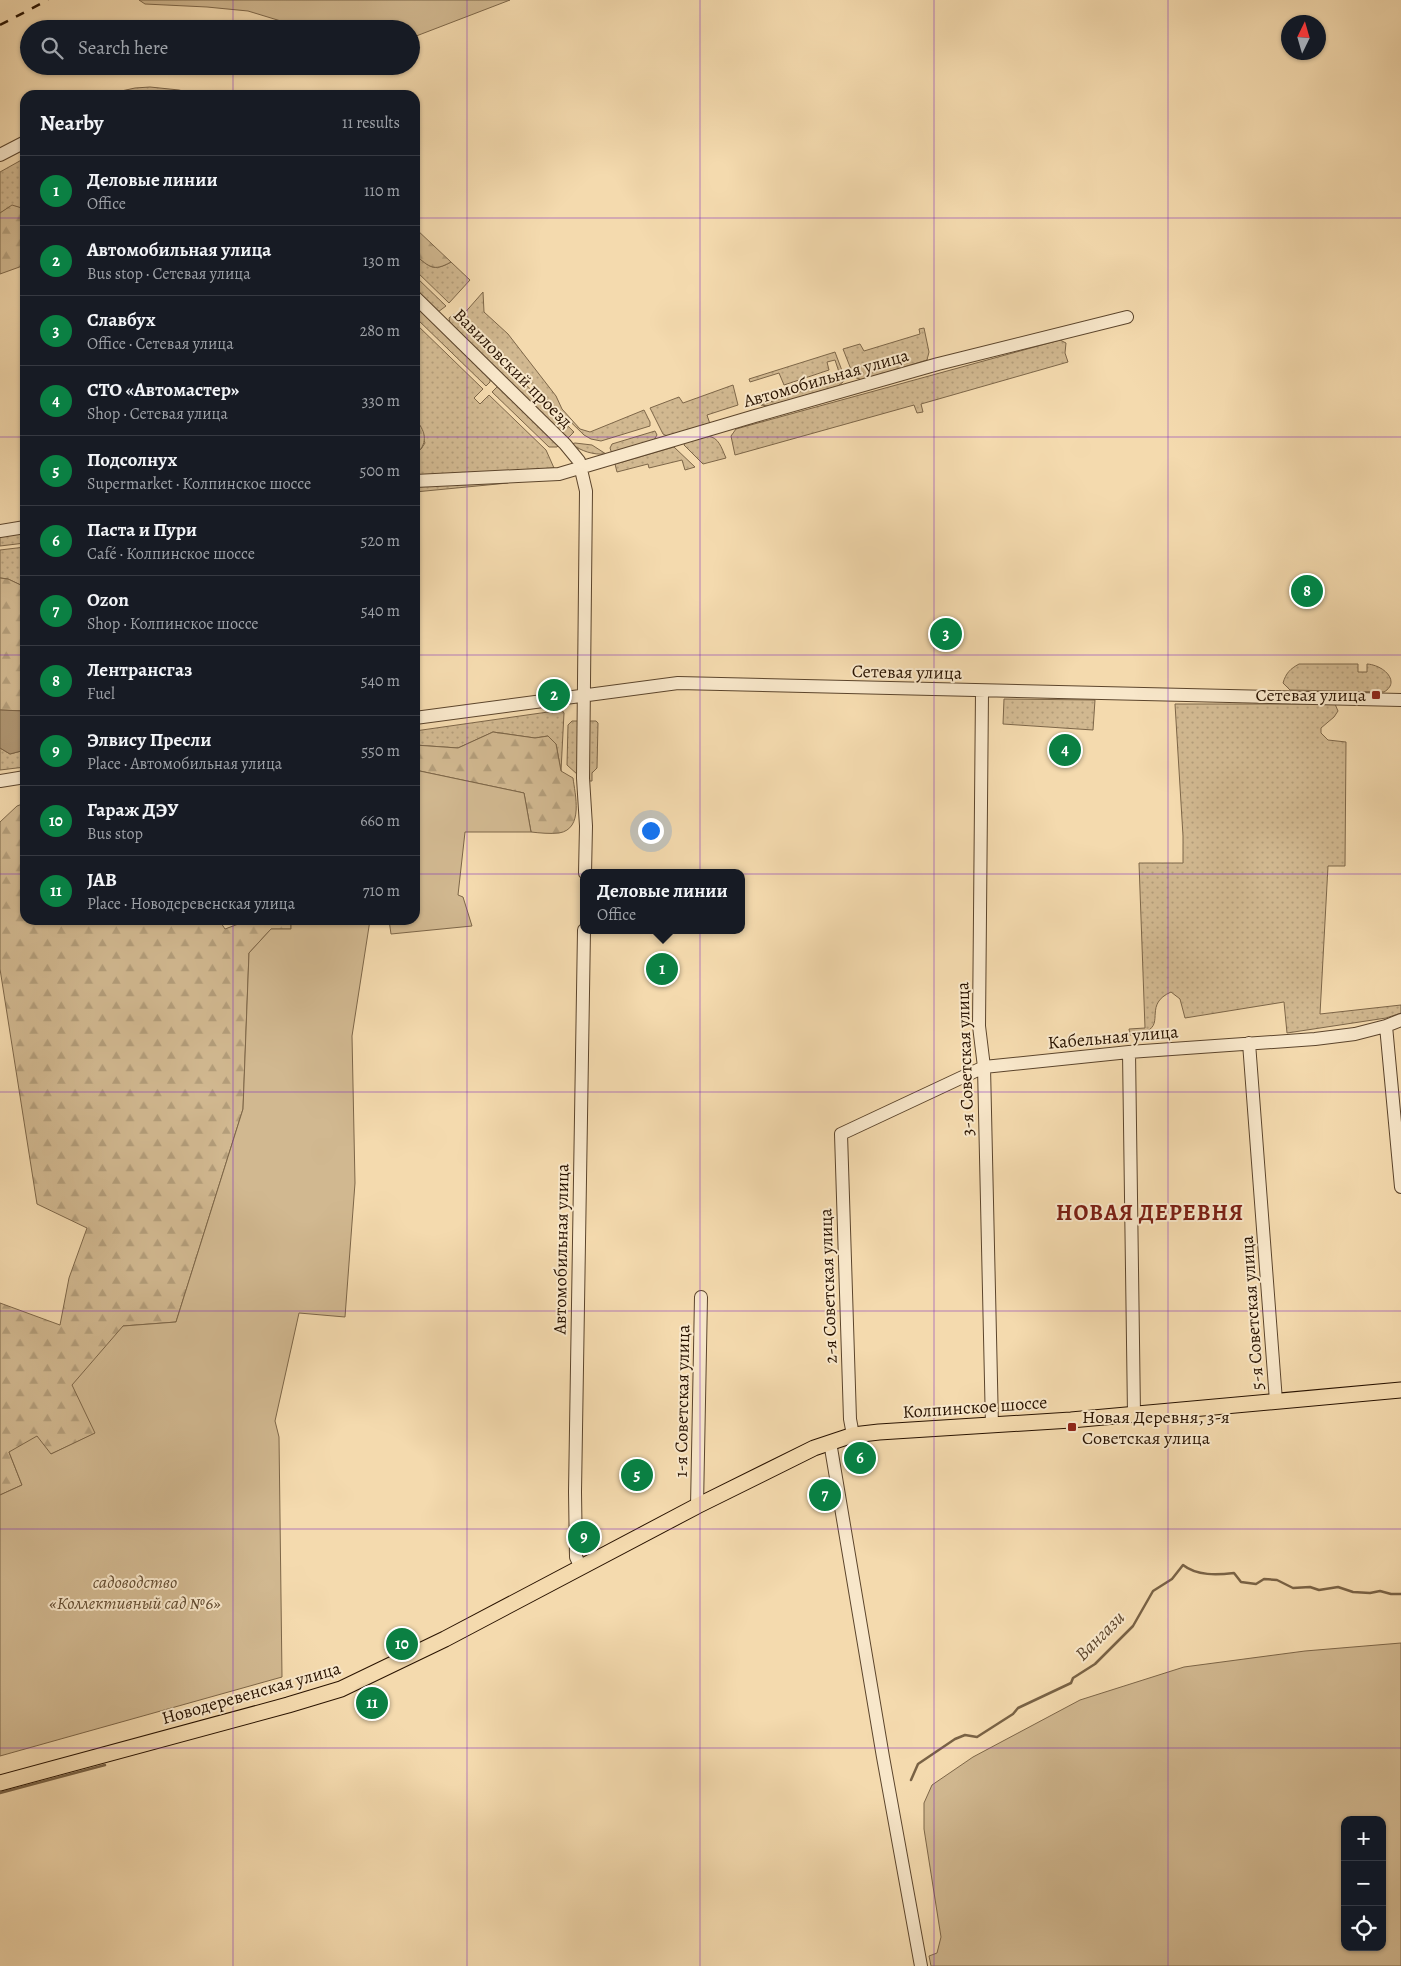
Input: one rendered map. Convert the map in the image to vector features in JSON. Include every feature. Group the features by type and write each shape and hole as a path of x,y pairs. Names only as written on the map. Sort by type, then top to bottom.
{"main road":[{"name":"Колпинское шоссе","path":"581,1568 697,1506 814,1448 853,1435 992,1426 1401,1390"},
{"name":"Новодеревенская улица","path":"0,1782 341,1689 415,1654 581,1568"}],"street":[{"path":"0,155 20,145"},
{"name":"Вавиловский проезд","path":"420,302 565,444 579,461 581,468"},
{"name":"Автомобильная улица","path":"420,481 559,474 929,367 1127,316"},
{"path":"581,468 586,491 583,778 586,826 585,869"},
{"path":"0,531 20,529"},
{"name":"Сетевая улица","path":"420,717 678,683 982,692 1401,700"},
{"name":"3-я Советская улица","path":"982,692 979,1026 984,1067 992,1426"},
{"path":"0,781 20,778"},
{"name":"Автомобильная улица","path":"581,1568 576,1557 574,1492 584,934"},
{"name":"Кабельная улица","path":"841,1134 984,1067 1129,1052 1249,1044 1355,1034 1401,1020"},
{"path":"1386,1026 1401,1186"},
{"name":"5-я Советская улица","path":"1249,1044 1276,1401"},
{"path":"1129,1052 1134,1414"},
{"name":"2-я Советская улица","path":"841,1134 850,1419 853,1435"},
{"name":"1-я Советская улица","path":"697,1506 701,1297"},
{"path":"830,1442 883,1757 921,1966"}],"green space":[{"path":"139,0 510,0 420,35 420,20 278,20 248,11 145,4"},
{"path":"150,87 179,90 126,90"},
{"path":"20,161 20,208 12,206 0,213 0,172"},
{"path":"12,205 20,207 20,267 0,274 0,213"},
{"path":"420,233 451,262 440,267 432,267 420,259"},
{"path":"420,259 432,267 440,267 451,262 470,280 449,303 420,275"},
{"path":"420,281 446,306 438,312 420,295"},
{"path":"483,292 484,312 508,334 556,396 562,409 580,429 590,432 644,410 650,426 601,441 584,435 462,316"},
{"path":"420,308 490,377 490,382 486,386 420,322"},
{"path":"454,314 574,432 567,439 450,323 449,318"},
{"path":"420,328 483,389 474,398 480,404 489,395 546,450 554,468 420,476 420,449 425,443 420,430"},
{"path":"924,328 929,352 927,360 862,380 854,377 843,349 860,344 864,351 920,334 919,329"},
{"path":"1060,340 1066,343 1065,353 1068,362 921,404 923,412 917,413 914,405 735,455 731,436 736,429"},
{"path":"835,352 844,376 843,382 838,386 768,406 761,405 841,378 835,360 827,362 829,370 784,385 779,373 750,382 749,379"},
{"path":"733,385 738,405 707,415 710,424 667,436 663,434 650,408 679,397 683,403"},
{"path":"497,387 559,445 557,447 549,447 492,392"},
{"path":"420,426 424,437 420,449"},
{"path":"655,431 657,435 652,443 612,454 610,448 612,444"},
{"path":"707,436 717,440 726,458 703,464 684,445 685,442"},
{"path":"571,444 592,445 606,454 587,452"},
{"path":"674,447 695,467 685,470 682,460 649,468 648,464 617,472 615,464"},
{"path":"509,482 420,492 420,486"},
{"path":"20,533 20,544 0,546 0,535"},
{"path":"20,548 20,585 8,579 0,578 0,550"},
{"path":"0,578 8,579 20,585 20,711 0,710"},
{"path":"1299,664 1358,664 1358,672 1367,672 1367,664 1373,665 1379,667 1388,675 1391,679 1391,684 1384,692 1290,690 1283,683 1284,680 1289,672"},
{"path":"1004,699 1095,700 1093,730 1003,724"},
{"path":"1175,704 1335,704 1338,711 1321,728 1321,733 1328,740 1346,742 1345,866 1328,866 1320,1014 1401,1005 1401,1013 1386,1018 1287,1033 1284,1002 1185,1018 1180,999 1171,992 1158,1002 1152,1028 1143,1033 1130,1035 1129,1029 1145,1028 1139,863 1183,863"},
{"path":"562,710 564,713 561,771 556,744 548,736 535,738 493,732 458,748 420,745 420,730"},
{"path":"572,721 579,721 578,775 567,765 568,725"},
{"path":"588,721 596,721 598,723 597,768 592,773 592,781 589,781 587,770"},
{"path":"493,732 535,738 548,736 556,744 561,771 573,778 576,810 572,825 567,830 559,833 531,832 524,793 420,771 420,745 458,748"},
{"path":"0,748 10,754 20,751 20,768 0,770"},
{"path":"420,771 524,793 531,832 465,832 458,895 463,897 472,926 391,934 390,925 420,925"},
{"path":"20,805 20,925 222,925 225,929 236,925 291,925 291,929 271,929 249,953 243,1109 176,1322 123,1326 96,1433 51,1454 9,1452 22,1485 0,1495 0,1303 60,1325 69,1278 87,1228 37,1204 0,969 0,822"},
{"name":"садоводство «Коллективный сад №6»","path":"291,925 369,925 352,1036 355,1183 345,1317 299,1313 275,1421 279,1437 282,1677 0,1756 0,1495 22,1485 9,1452 37,1436 51,1454 95,1433 72,1385 123,1326 176,1322 243,1109 249,953 271,929 291,929"},
{"path":"1401,1643 1401,1966 931,1966 929,1956 937,1953 941,1937 924,1829 924,1803 932,1785 973,1757 1080,1700 1184,1667 1305,1651"}],"shaded area":[{"path":"0,710 20,711 20,751 10,754 0,748"}],"waterway":[{"name":"Вангази","path":"911,1780 918,1764 955,1739 965,1735 977,1737 1013,1714 1018,1708 1071,1683 1073,1678 1095,1664 1133,1626 1153,1591 1172,1579 1183,1565 1201,1573 1234,1573 1241,1582 1256,1584 1264,1579 1277,1580 1293,1588 1310,1587 1319,1590 1338,1587 1353,1592 1370,1593 1380,1591 1401,1594"},
{"path":"0,1793 105,1765"}],"railway":[{"path":"0,25 48,0"}],"place":[{"name":"Лентрансгаз","path":"1307,591"},
{"name":"Славбух","path":"946,634"},
{"name":"Автомобильная улица","path":"554,695"},
{"name":"Сетевая улица","path":"1376,695"},
{"name":"СТО «Автомастер»","path":"1065,750"},
{"name":"Деловые линии","path":"662,969"},
{"name":"Новая Деревня, 3-я Советская улица","path":"1072,1427"},
{"name":"Паста и Пури","path":"860,1458"},
{"name":"Подсолнух","path":"637,1475"},
{"name":"Ozon","path":"825,1495"},
{"name":"Элвису Пресли","path":"584,1537"},
{"name":"Гараж ДЭУ","path":"402,1644"},
{"name":"JAB","path":"372,1703"}],"district":[{"name":"НОВАЯ ДЕРЕВНЯ","path":"1150,1213"}]}
